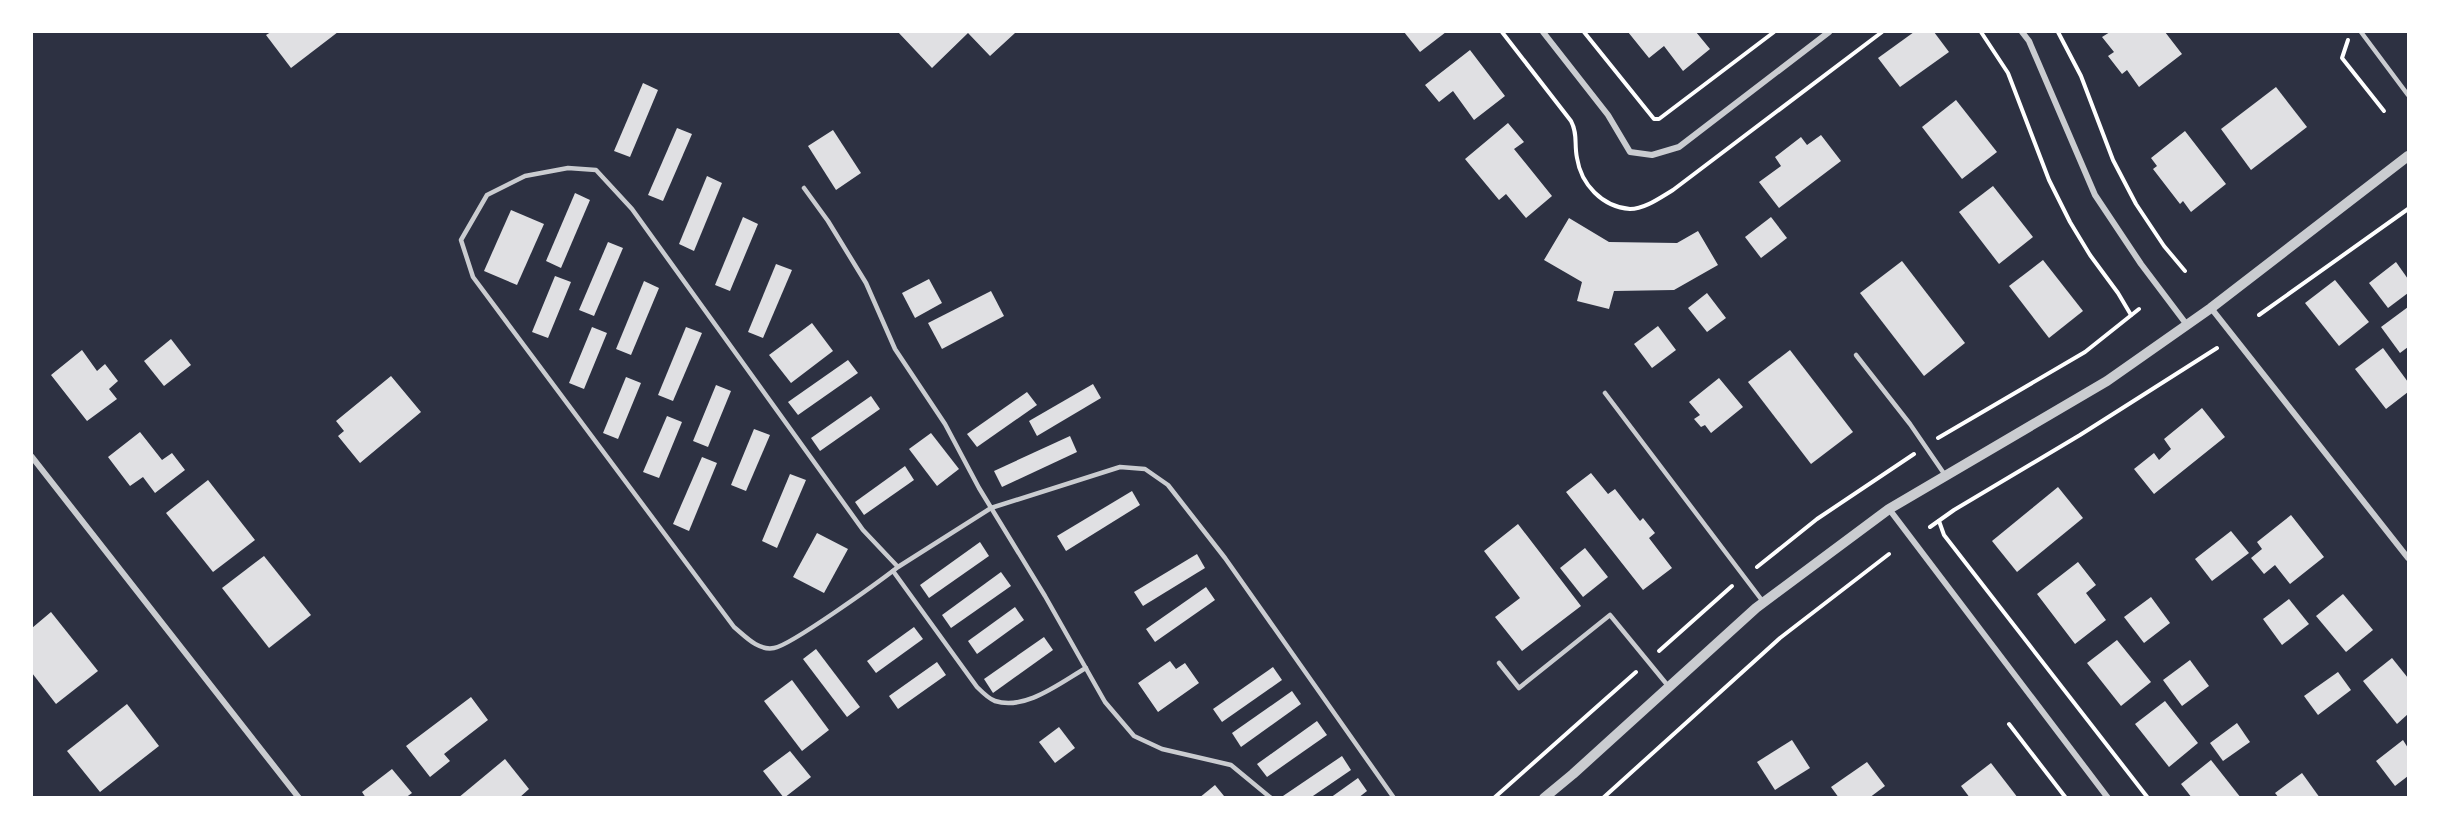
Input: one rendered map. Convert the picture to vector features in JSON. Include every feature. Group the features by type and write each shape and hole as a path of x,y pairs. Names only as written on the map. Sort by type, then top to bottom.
{"street":[{"path":"1543,32 1608,115 1630,152 1652,155 1679,147 1829,32"},
{"path":"2022,32 2030,41 2095,195 2140,264 2187,325"},
{"path":"1544,798 1764,603 1889,509 2107,381 2211,308 2409,156"},
{"path":"2211,308 2409,558"},
{"path":"32,457 299,798"},
{"path":"1889,509 2108,798"}],"lane":[{"path":"2361,32 2409,95"},
{"path":"1086,668 1029,700 1008,703 994,701 977,687 895,569 863,530 632,209 596,171 568,168 525,176 487,195 461,240 473,278 735,627 755,645 773,649 794,638 895,569 991,508 1120,467 1145,469 1168,485 1225,558 1394,798"},
{"path":"804,188 828,220 866,283 895,349 945,424 991,508 1105,702 1134,736 1162,749 1231,765 1271,798"},
{"path":"1856,355 1945,475"},
{"path":"1605,393 1764,603"},
{"path":"1499,663 1518,687 1610,615 1669,687"}],"path":[{"path":"1584,32 1654,119 1659,119 1774,32"},
{"path":"1981,32 2008,73 2049,180 2070,222 2131,315"},
{"path":"2058,32 2081,76 2113,160 2136,204 2164,246 2185,271"},
{"path":"2351,32 2342,58 2384,111"},
{"path":"2259,315 2409,209"},
{"path":"1494,798 1744,577 1817,519 1925,446 2085,352 2139,309"},
{"path":"1930,527 2217,348"},
{"path":"1939,521 1944,535 2148,798"},
{"path":"1603,798 1779,638 1889,554"},
{"path":"2009,724 2066,798"}],"building":[{"path":"271,32 338,32 291,68 266,35"},
{"path":"898,32 1015,33 990,56 968,33 932,68"},
{"path":"1404,32 1446,32 1420,52"},
{"path":"1628,32 1696,32 1710,49 1683,71 1664,46 1649,58"},
{"path":"1914,32 1934,32 1949,52 1900,87 1878,58"},
{"path":"2110,32 2165,32 2182,54 2139,87 2127,70 2122,74 2108,56 2114,52 2102,37"},
{"path":"1470,50 1505,96 1474,120 1453,91 1439,102 1425,85"},
{"path":"643,83 658,90 630,157 614,151"},
{"path":"2276,87 2307,127 2251,170 2221,129"},
{"path":"1956,100 1997,152 1962,179 1922,127"},
{"path":"1508,123 1524,142 1514,149 1552,196 1526,218 1506,194 1499,200 1465,159"},
{"path":"677,128 692,134 663,201 648,195"},
{"path":"833,130 861,173 836,190 808,146"},
{"path":"2185,131 2226,184 2191,212 2183,201 2180,204 2153,169 2157,166 2151,158"},
{"path":"1821,135 1841,161 1779,208 1759,182 1781,166 1775,157 1801,137 1807,145"},
{"path":"707,176 722,183 694,251 679,244"},
{"path":"1993,186 2033,237 1999,264 1959,212"},
{"path":"575,193 590,200 561,268 546,261"},
{"path":"511,210 544,224 517,285 484,271"},
{"path":"743,217 758,224 730,291 715,285"},
{"path":"1771,217 1787,238 1761,258 1745,237"},
{"path":"1569,218 1609,242 1677,243 1698,231 1718,265 1674,290 1614,291 1609,309 1577,301 1582,282 1544,260"},
{"path":"608,242 623,248 594,316 579,310"},
{"path":"2043,260 2083,311 2049,338 2009,286"},
{"path":"1902,261 1965,343 1924,376 1860,293"},
{"path":"2396,262 2408,279 2408,293 2388,308 2369,283"},
{"path":"776,264 792,270 763,338 748,332"},
{"path":"555,276 571,282 548,338 532,332"},
{"path":"929,279 942,303 915,318 902,293"},
{"path":"2335,280 2369,322 2339,346 2305,303"},
{"path":"644,281 659,288 631,355 616,349"},
{"path":"991,291 1004,316 942,349 928,323"},
{"path":"1707,293 1726,318 1707,332 1688,308"},
{"path":"2408,307 2408,347 2400,353 2381,327"},
{"path":"812,323 833,351 791,383 769,355"},
{"path":"1658,326 1676,350 1652,368 1634,344"},
{"path":"592,327 607,333 584,389 569,383"},
{"path":"686,327 702,333 673,401 658,395"},
{"path":"171,339 191,365 164,386 144,361"},
{"path":"2383,348 2408,382 2408,392 2386,409 2355,369"},
{"path":"82,350 97,371 105,364 118,381 109,389 117,399 87,421 51,375"},
{"path":"1790,350 1853,432 1811,464 1748,382"},
{"path":"848,360 858,373 798,415 788,402"},
{"path":"391,376 421,412 360,463 338,436 344,431 336,421"},
{"path":"626,377 641,383 618,439 603,433"},
{"path":"1719,378 1743,407 1711,433 1705,425 1701,427 1694,419 1700,415 1689,402"},
{"path":"1093,384 1101,398 1037,436 1029,421"},
{"path":"716,385 731,391 708,447 693,441"},
{"path":"1027,392 1037,405 977,447 967,434"},
{"path":"871,396 880,409 820,451 811,438"},
{"path":"2202,408 2225,437 2154,494 2134,469 2154,453 2159,460 2171,449 2164,439"},
{"path":"667,416 682,422 659,478 643,472"},
{"path":"754,429 770,435 746,491 731,485"},
{"path":"140,432 162,460 172,453 185,470 155,493 143,477 130,486 108,457"},
{"path":"931,433 959,469 937,486 909,449"},
{"path":"1070,436 1077,452 1002,487 994,471"},
{"path":"702,457 717,463 689,531 673,524"},
{"path":"905,466 914,480 864,515 855,502"},
{"path":"1591,473 1608,494 1615,489 1640,521 1643,518 1655,533 1649,538 1672,568 1643,590 1566,492"},
{"path":"790,474 806,480 777,548 762,541"},
{"path":"208,480 255,540 213,572 166,513"},
{"path":"2058,487 2083,518 2017,572 1992,541"},
{"path":"1132,491 1140,505 1066,551 1057,536"},
{"path":"2291,515 2324,557 2290,584 2275,565 2264,574 2251,558 2262,549 2257,542"},
{"path":"1518,524 1581,606 1522,651 1495,617 1520,598 1484,551"},
{"path":"2231,531 2249,553 2212,581 2195,559"},
{"path":"817,533 848,549 824,593 793,577"},
{"path":"980,542 989,556 929,598 920,585"},
{"path":"1585,548 1608,577 1583,597 1560,568"},
{"path":"1197,554 1205,568 1143,606 1134,592"},
{"path":"264,556 311,615 269,648 222,588"},
{"path":"2078,562 2096,585 2086,593 2106,620 2075,644 2037,594"},
{"path":"1001,572 1011,586 951,628 942,615"},
{"path":"1206,587 1215,600 1155,642 1146,629"},
{"path":"2343,594 2373,630 2346,652 2316,616"},
{"path":"2151,597 2170,623 2144,643 2124,617"},
{"path":"2289,599 2309,624 2282,645 2263,619"},
{"path":"1015,607 1024,620 977,654 968,641"},
{"path":"51,612 98,671 56,704 32,673 32,628"},
{"path":"914,627 923,639 876,673 867,661"},
{"path":"1044,637 1053,650 993,693 984,679"},
{"path":"2117,640 2151,682 2121,706 2087,663"},
{"path":"816,649 860,707 847,717 803,659"},
{"path":"2392,658 2408,678 2408,714 2397,724 2363,681"},
{"path":"2190,660 2209,686 2182,706 2163,680"},
{"path":"1170,661 1176,669 1185,663 1199,683 1158,712 1138,683"},
{"path":"937,662 946,675 898,709 889,696"},
{"path":"1273,667 1282,680 1222,722 1213,709"},
{"path":"2338,672 2351,690 2318,715 2304,696"},
{"path":"792,680 829,730 802,751 764,701"},
{"path":"1292,691 1301,704 1241,747 1232,733"},
{"path":"471,697 488,720 444,754 450,761 430,777 406,746"},
{"path":"2165,701 2198,743 2169,767 2135,724"},
{"path":"127,704 159,746 100,792 67,751"},
{"path":"1317,721 1327,735 1267,777 1257,764"},
{"path":"2237,723 2250,742 2223,761 2210,743"},
{"path":"1059,727 1075,748 1055,763 1039,742"},
{"path":"1792,740 1810,768 1775,790 1757,762"},
{"path":"2403,740 2408,748 2408,776 2395,786 2376,761"},
{"path":"790,751 811,777 784,798 763,771"},
{"path":"1342,756 1351,770 1310,798 1280,798"},
{"path":"505,759 529,789 519,798 458,798"},
{"path":"2211,760 2241,798 2192,798 2181,784"},
{"path":"1867,762 1885,786 1869,798 1839,798 1831,787"},
{"path":"1991,763 2018,798 1970,798 1961,786"},
{"path":"392,769 412,793 405,798 366,798 362,792"},
{"path":"2302,773 2320,798 2279,798 2275,793"},
{"path":"1358,778 1367,791 1358,798 1330,798"},
{"path":"1215,785 1224,796 1199,798"}]}
